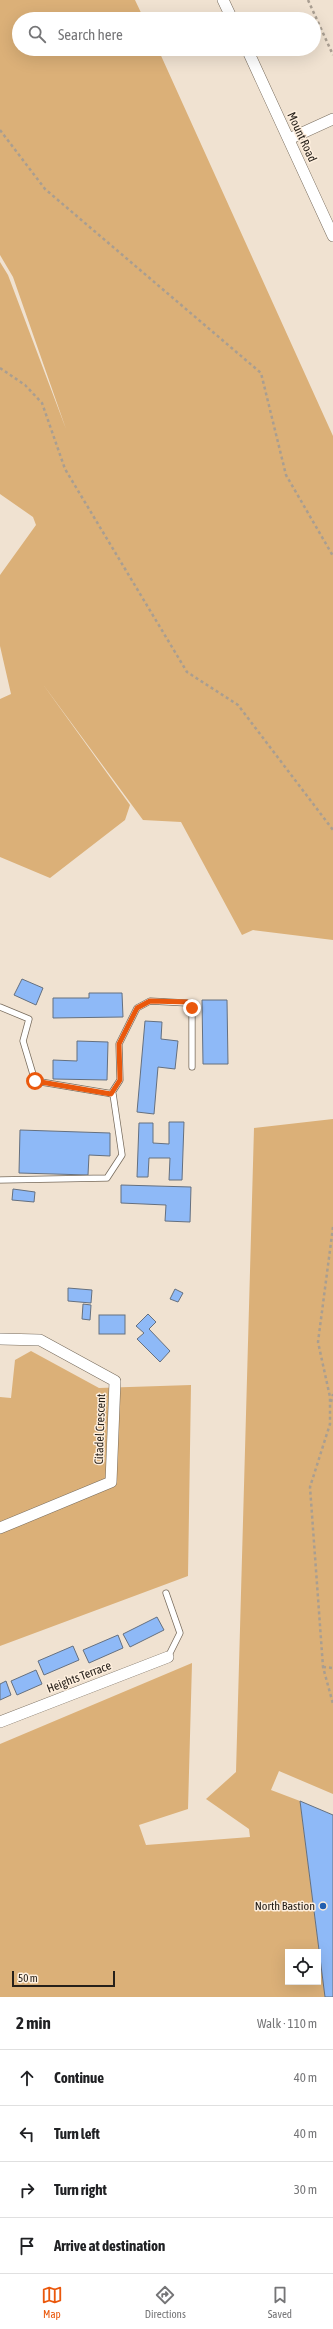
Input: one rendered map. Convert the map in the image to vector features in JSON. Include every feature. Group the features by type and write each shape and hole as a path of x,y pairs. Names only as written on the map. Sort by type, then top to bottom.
{"street":[{"path":"223,0 229,12"},
{"name":"Mount Road","path":"250,56 333,236"},
{"path":"289,139 333,119"},
{"name":"Citadel Crescent","path":"0,1339 40,1340 115,1381 111,1482 0,1528"},
{"name":"Heights Terrace","path":"0,1722 168,1657"}],"lane":[{"path":"0,1180 107,1178 122,1155 111,1094 120,1080 119,1044 137,1008 150,1001 187,1002 192,1008 192,1067"},
{"path":"0,1007 29,1019 23,1041 35,1081 111,1094"},
{"path":"166,1593 180,1633 168,1657"}],"path":[{"path":"308,0 313,12"},
{"path":"321,29 333,55"},
{"path":"0,130 45,189 261,373 286,475 333,556"},
{"path":"0,368 25,385 42,403 65,469 187,672 238,705 333,830"},
{"path":"333,1228 318,1342 330,1405 330,1424 310,1487 324,1667 333,1704"},
{"path":"330,1405 333,1394"},
{"path":"324,1667 333,1668"}],"shaded area":[{"path":"0,0 135,0 141,12 12,12 12,56 161,56 333,436 333,940 253,930 242,935 181,822 143,820 42,683 130,805 125,820 50,878 0,857 0,699 11,694 0,646 0,575 36,525 33,517 0,494 0,262 8,275 66,429 13,277 0,255"},
{"path":"333,1119 333,1794 279,1771 271,1790 300,1801 319,1949 285,1949 285,1985 321,1985 321,1966 325,1997 0,1997 0,1744 192,1663 188,1809 139,1825 146,1845 250,1837 249,1829 206,1799 236,1772 254,1128"},
{"path":"31,1351 99,1388 191,1385 188,1576 0,1646 0,1397 11,1398 15,1360"}],"building":[{"path":"22,979 43,988 36,1005 14,995"},
{"path":"89,993 122,993 123,1017 53,1018 53,998 89,998"},
{"path":"202,1000 227,1000 228,1064 203,1064"},
{"path":"145,1021 162,1022 161,1039 178,1041 175,1069 158,1067 154,1114 137,1112"},
{"path":"77,1041 108,1042 107,1080 53,1079 53,1060 77,1061"},
{"path":"169,1122 184,1122 182,1180 169,1180 170,1158 149,1158 148,1177 137,1177 139,1123 153,1123 153,1143 169,1144"},
{"path":"20,1130 110,1133 110,1156 89,1155 88,1175 19,1173"},
{"path":"121,1185 191,1187 190,1222 165,1221 166,1205 121,1203"},
{"path":"13,1189 35,1192 34,1202 12,1200"},
{"path":"68,1288 92,1290 91,1303 68,1301"},
{"path":"175,1289 183,1293 178,1302 170,1299"},
{"path":"83,1304 91,1305 90,1320 82,1319"},
{"path":"148,1314 156,1322 149,1329 170,1351 160,1362 137,1339 144,1333 136,1326"},
{"path":"99,1315 125,1315 125,1334 99,1334"},
{"path":"157,1617 164,1630 130,1647 123,1634"},
{"path":"118,1635 123,1648 89,1663 83,1650"},
{"path":"73,1646 79,1660 44,1675 38,1661"},
{"path":"36,1670 42,1684 17,1695 11,1681"},
{"path":"6,1681 11,1695 0,1700 0,1684"},
{"name":"North Bastion","path":"300,1801 333,1815 333,1997 325,1997 321,1966 321,1949 319,1949"}],"place":[{"name":"North Bastion","path":"323,1906"}],"route":[{"path":"35,1081 111,1094 120,1080 119,1044 137,1008 150,1001 187,1002 192,1008"}]}
